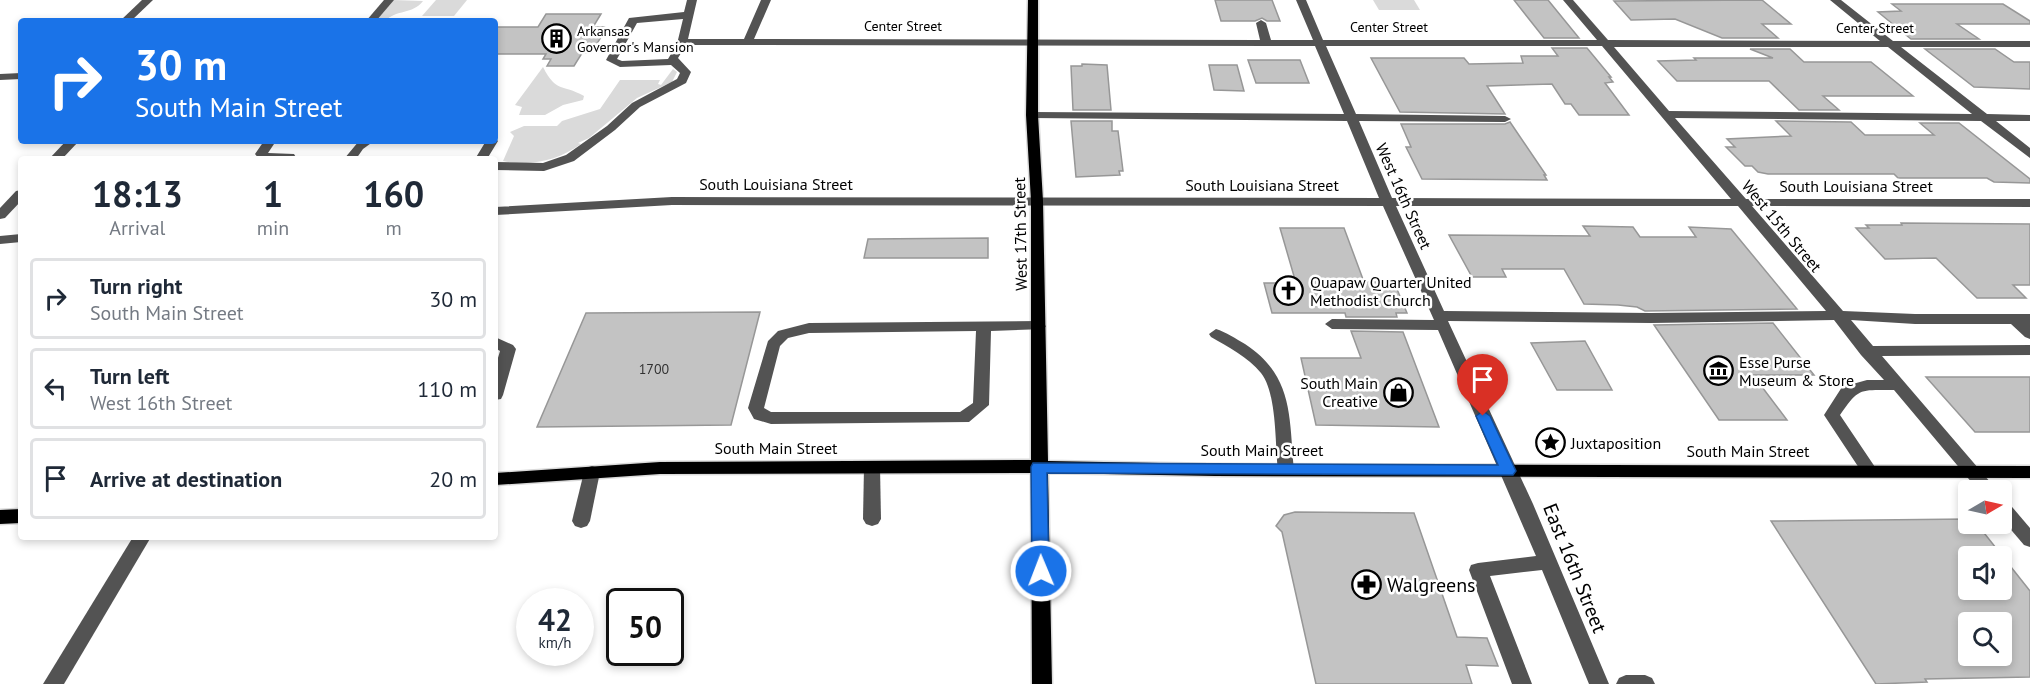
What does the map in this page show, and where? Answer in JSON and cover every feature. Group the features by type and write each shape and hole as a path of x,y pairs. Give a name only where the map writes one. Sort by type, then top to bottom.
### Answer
{"main road":[{"name":"West 17th Street","path":"1033,0 1032,115 1037,201 1042,684"},
{"name":"South Main Street","path":"498,479 660,468 872,467 2030,472"},
{"path":"0,517 18,516"}],"street":[{"path":"128,18 148,0"},
{"path":"374,18 389,0"},
{"path":"670,66 682,42 692,0"},
{"path":"748,42 766,0"},
{"name":"West 16th Street","path":"1301,0 1387,201 1508,471"},
{"name":"West 15th Street","path":"1568,0 1742,202 1866,351 1980,480"},
{"path":"1835,0 2030,154"},
{"path":"498,166 544,167 570,158 611,128 636,105 682,81 686,72 670,66 620,64 611,60 633,20 689,15"},
{"path":"1261,23 1266,41"},
{"name":"Center Street","path":"682,42 1320,41 2030,44"},
{"path":"0,77 18,76"},
{"path":"1664,114 2030,118"},
{"path":"1032,115 1505,119"},
{"path":"58,156 70,144"},
{"path":"352,156 363,144"},
{"path":"0,215 18,197"},
{"name":"South Louisiana Street","path":"498,211 672,201 2030,202"},
{"path":"0,240 18,238"},
{"path":"1332,324 1836,315 2022,319 2030,334"},
{"path":"984,327 981,405 963,418 771,418 760,415 756,408 773,344 783,333 809,328 1039,326"},
{"path":"1216,334 1242,349 1268,371 1278,400 1286,470"},
{"path":"498,344 508,349 498,384"},
{"path":"1866,351 2030,350"},
{"path":"1869,470 1832,415 1848,391 1867,385 1896,385"},
{"path":"872,467 872,519"},
{"name":"East 16th Street","path":"1508,471 1599,684"},
{"path":"581,521 592,472"},
{"path":"2012,519 2030,540"},
{"path":"53,684 140,540"},
{"path":"1522,684 1478,570 1546,562"},
{"path":"1626,684 1645,684"}],"shaded area":[{"path":"393,0 423,1 414,8 389,18 377,18"},
{"path":"436,0 467,0 454,16 422,16"},
{"path":"1373,0 1414,0 1420,10 1379,10"},
{"path":"543,67 556,85 584,96 583,100 563,105 545,115 519,115 522,107 515,105"},
{"path":"673,69 677,72 672,82 637,98 572,150 544,161 513,163 503,161 514,136 510,132 524,126 557,126 562,121 600,109 620,80 660,80 658,84 661,85"}],"building":[{"path":"1215,0 1272,0 1280,21 1267,21 1262,18 1255,21 1221,21"},
{"path":"1514,0 1548,0 1579,38 1544,38"},
{"path":"1762,0 1791,24 1762,24 1778,38 1722,38 1675,19 1631,20 1614,1"},
{"path":"1892,4 2003,4 2030,21 2030,24 1957,24 1979,39 1911,39 1878,12 1901,11"},
{"name":"Arkansas Governor's Mansion","path":"546,14 601,14 593,27 604,27 599,34 603,34 591,53 582,53 574,66 547,66 551,59 543,59 546,54 498,54 498,27 538,27"},
{"path":"1552,48 1587,48 1611,77 1609,77 1613,82 1605,83 1629,115 1579,115 1571,104 1565,104 1552,84 1487,86 1505,114 1400,112 1371,58 1464,58 1469,64 1523,63 1521,56 1558,56"},
{"path":"1750,49 1790,49 1804,62 1871,62 1913,96 1823,96 1839,110 1799,110 1769,81 1677,81 1658,61 1696,60 1694,58 1773,58"},
{"path":"1925,49 1995,49 2014,62 2030,62 2030,89 1974,87"},
{"path":"1248,60 1300,60 1309,83 1256,83"},
{"path":"1082,64 1107,65 1111,110 1073,110 1071,66 1082,66"},
{"path":"1209,65 1237,65 1244,91 1214,90"},
{"path":"1071,121 1112,121 1112,131 1118,131 1123,171 1119,171 1120,175 1076,177"},
{"path":"1776,121 1851,122 1865,135 1934,135 1920,123 1959,123 2030,179 2030,183 1994,182 1987,178 1898,178 1894,174 1768,174 1758,172 1752,166 1745,166 1726,147 1735,147 1727,139 1791,136"},
{"path":"1510,122 1546,175 1544,175 1547,180 1422,179 1406,147 1411,147 1401,124 1505,124"},
{"path":"1901,223 2030,224 2030,285 2013,285 2026,298 1977,298 1936,258 1885,259 1856,228 1869,228 1866,225 1902,225"},
{"path":"1583,226 1633,227 1640,237 1696,237 1689,227 1731,229 1797,309 1645,311 1637,307 1584,304 1564,269 1502,269 1506,277 1472,277 1449,235 1590,236"},
{"path":"1280,228 1344,228 1364,282 1394,282 1407,313 1396,313 1397,317 1346,317 1345,313 1272,313 1264,283 1296,283"},
{"path":"988,238 988,258 864,258 868,239"},
{"path":"760,312 731,425 537,427 586,313"},
{"name":"Esse Purse Museum & Store","path":"1773,323 1814,375 1753,375 1787,420 1719,420 1654,325"},
{"path":"1351,331 1403,332 1439,427 1316,425 1301,358 1361,358"},
{"path":"1585,341 1612,390 1557,390 1531,343"},
{"path":"1926,377 2030,377 2030,432 1975,432"},
{"name":"Walgreens","path":"1295,512 1414,513 1457,637 1487,638 1498,666 1466,665 1472,684 1316,684 1282,532 1276,526 1284,515"},
{"path":"1958,519 1958,534 1985,534 1994,546 1958,546 1958,600 2012,600 2012,568 2030,591 2030,677 1925,679 1927,682 1876,684 1771,521"}],"place":[{"name":"Arkansas Governor's Mansion","path":"556,39"},
{"name":"Quapaw Quarter United Methodist Church","path":"1289,291"},
{"name":"Esse Purse Museum & Store","path":"1718,371"},
{"name":"South Main Creative","path":"1399,392"},
{"name":"Juxtaposition","path":"1550,443"},
{"name":"Walgreens","path":"1366,585"}],"route":[{"path":"1041,571 1039,467 1508,471 1483,416"}]}
